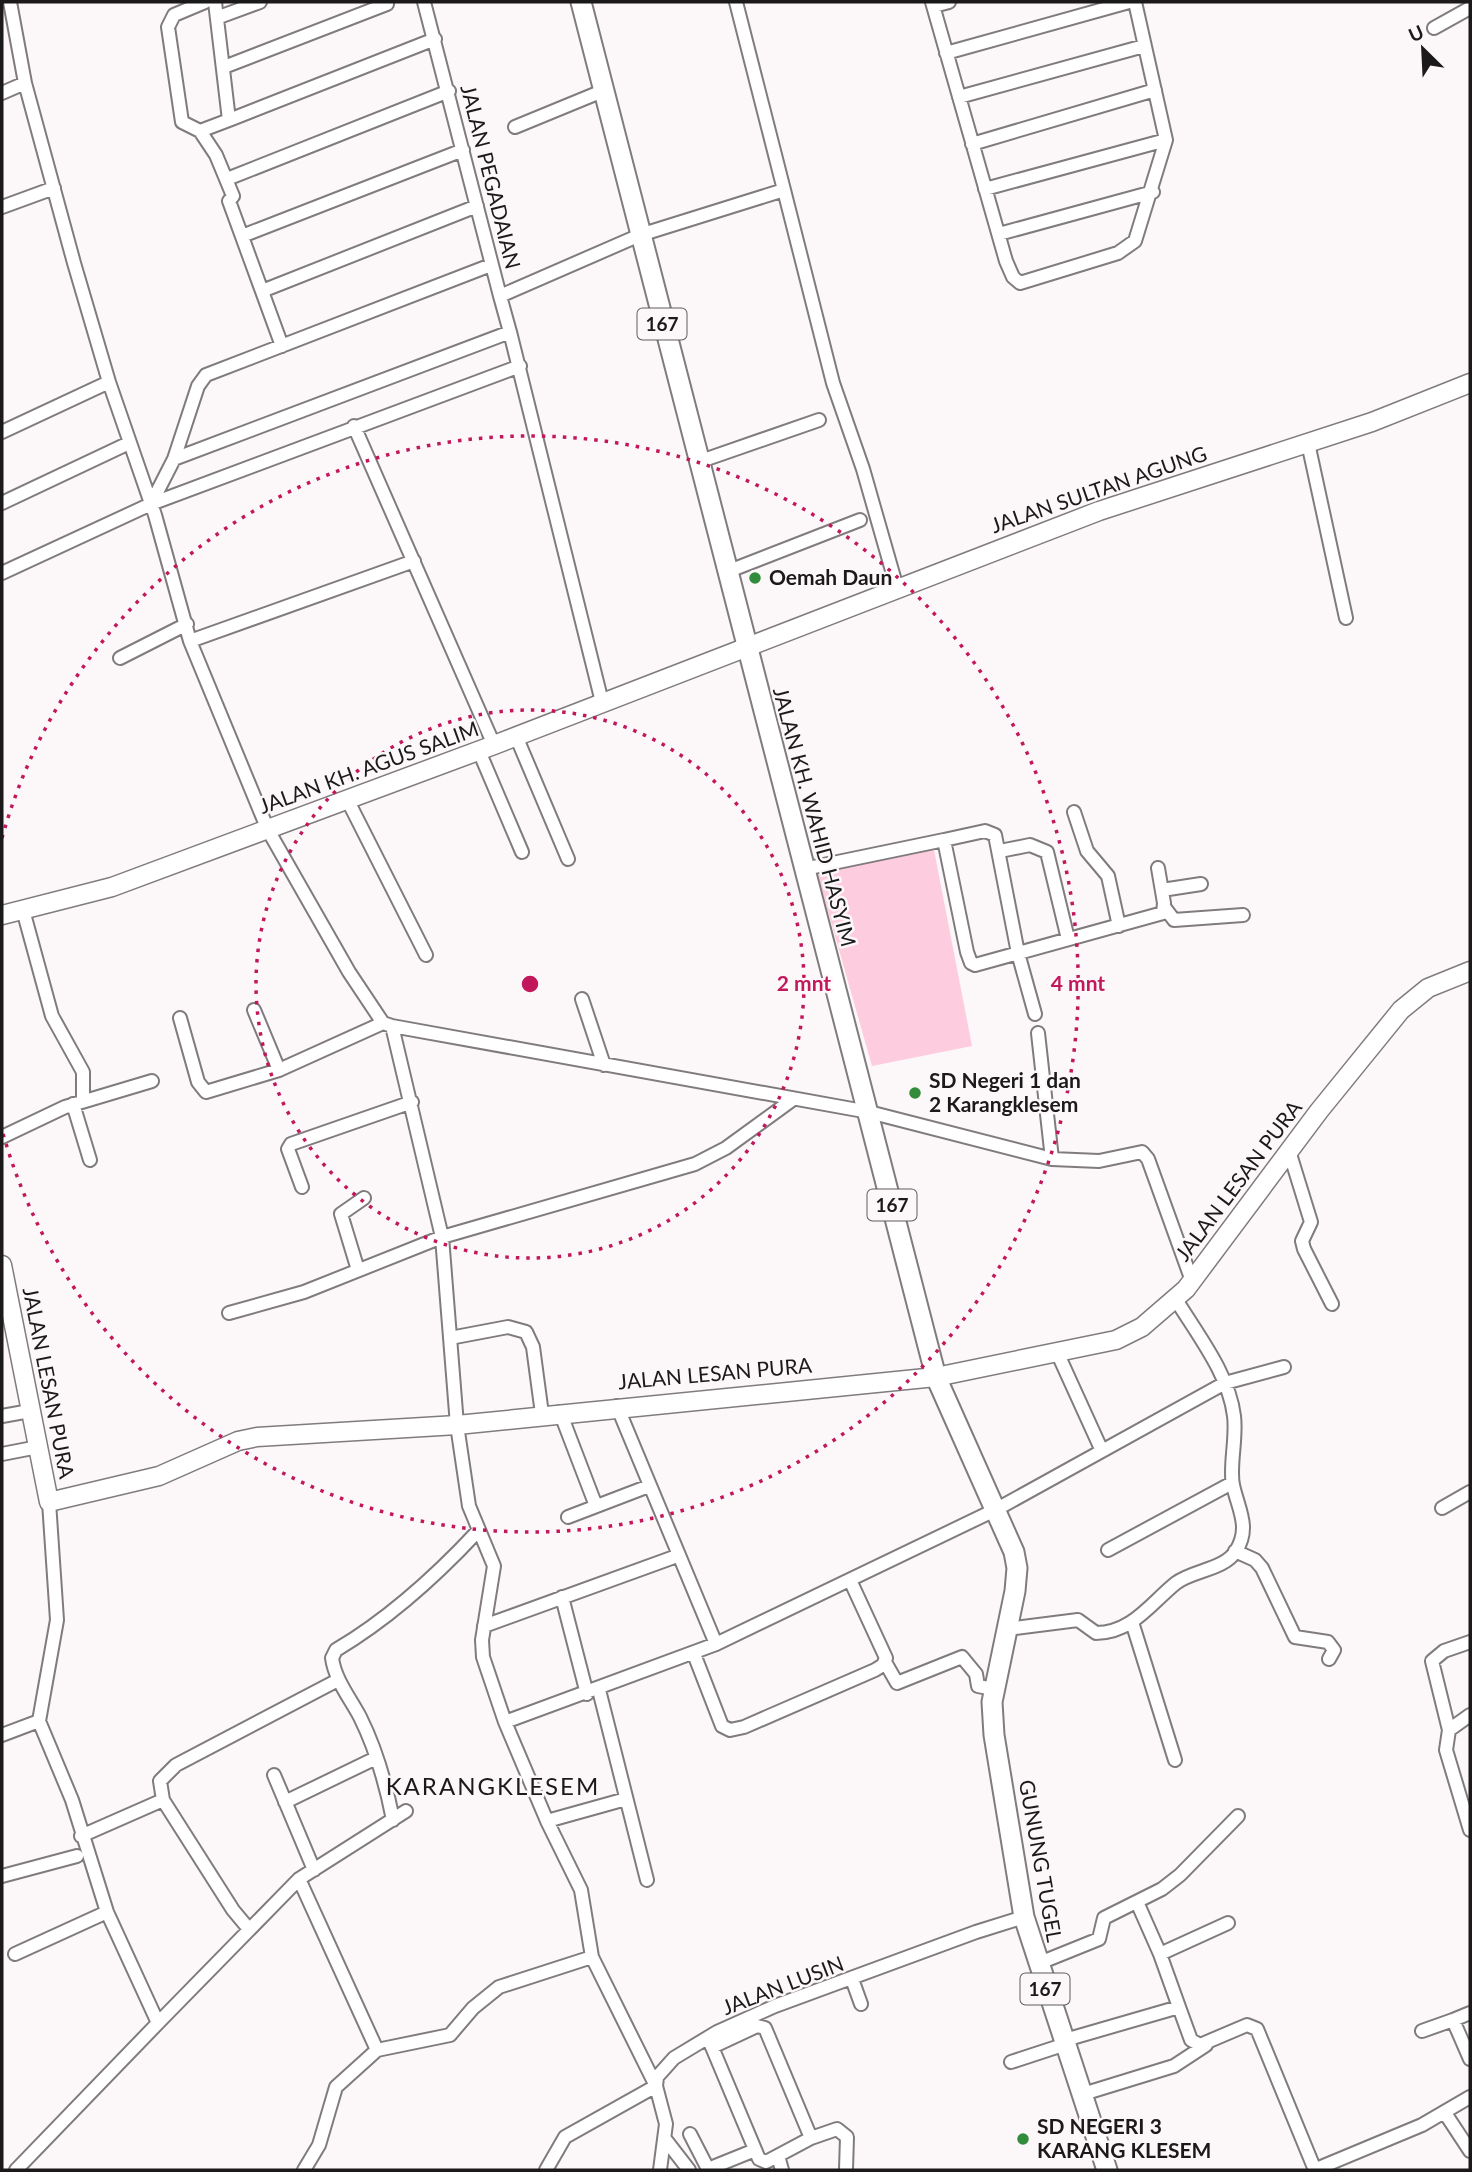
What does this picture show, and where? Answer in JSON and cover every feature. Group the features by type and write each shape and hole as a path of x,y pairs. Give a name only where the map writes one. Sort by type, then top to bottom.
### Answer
{"main road":[{"name":"JALAN KH. WAHID HASYIM","path":"580,2 605,90 698,462 729,570 746,646 936,1377 997,1509 1017,1569 993,1689 992,1714 999,1758"},
{"name":"GUNUNG TUGEL","path":"999,1758 1024,1917 1037,1964 1107,2170"}],"street":[{"path":"10,2 25,83 108,382 149,499 190,640 268,830 349,972 387,1024 412,1102 442,1237 457,1425 469,1506 494,1571 484,1626 483,1657 505,1722 585,1902 587,1942 592,1957 656,2086 666,2116 660,2170"},
{"path":"205,2 174,15 168,27 182,122 200,131 227,179 233,196 229,201 282,346"},
{"path":"215,2 219,17 229,120"},
{"path":"219,17 260,2"},
{"name":"JALAN PEGADAIAN","path":"424,2 500,296 640,235 784,190"},
{"path":"736,2 833,383 863,469 897,588"},
{"path":"949,2 933,4 985,189 1016,282 1026,282 1118,253 1131,246 1153,192 1166,139 1135,2"},
{"path":"946,53 1129,2"},
{"path":"224,67 387,4"},
{"path":"1434,28 1470,8"},
{"path":"200,131 435,39"},
{"path":"959,97 1144,46"},
{"path":"2,93 25,83"},
{"path":"515,127 605,90"},
{"path":"972,144 1155,90"},
{"path":"227,179 449,91"},
{"path":"985,189 1166,139"},
{"path":"242,236 463,150"},
{"path":"2,207 54,188"},
{"path":"999,233 1153,192"},
{"path":"262,291 477,206"},
{"path":"149,499 174,459 200,380 491,265"},
{"path":"500,296 520,366 602,702"},
{"path":"174,459 510,332"},
{"path":"2,573 149,499 520,366"},
{"path":"2,432 108,382"},
{"name":"JALAN SULTAN AGUNG","path":"746,646 1132,499 1372,422 1470,383"},
{"path":"698,462 819,420"},
{"path":"354,426 414,561 486,748 522,852"},
{"path":"2,503 130,443"},
{"path":"1308,443 1346,618"},
{"path":"729,570 860,520"},
{"path":"190,640 414,561"},
{"path":"120,658 187,624"},
{"name":"JALAN KH. AGUS SALIM","path":"2,915 112,887 486,748 746,646"},
{"path":"516,736 568,859"},
{"path":"348,800 426,955"},
{"path":"1074,812 1083,843 1108,876 1119,926"},
{"path":"804,869 990,832 995,835 1018,953 1035,1014"},
{"path":"944,841 971,963 980,965 1119,926 1157,915 1165,908"},
{"path":"1000,851 1030,845 1046,852 1052,865 1068,939"},
{"path":"1158,867 1165,908 1174,920 1243,915"},
{"path":"1162,890 1201,884"},
{"path":"23,910 51,1016 83,1072 78,1102 90,1160"},
{"name":"JALAN LESAN PURA","path":"2,1265 8,1329 30,1411 49,1502 147,1479 247,1438 457,1425 617,1406 936,1377 1126,1336 1142,1327 1192,1281 1320,1111 1411,1001 1436,984 1470,971"},
{"path":"582,999 604,1065"},
{"path":"254,1010 279,1070"},
{"path":"180,1018 198,1082 206,1092 279,1070 387,1024 869,1112 1052,1159 1099,1160 1142,1152 1146,1155 1192,1281"},
{"path":"1038,1033 1052,1159"},
{"path":"2,1137 78,1102 152,1081"},
{"path":"229,1312 304,1292 442,1237 695,1164 726,1148 792,1100"},
{"path":"302,1187 288,1149 291,1144 412,1102"},
{"path":"1290,1154 1311,1222 1302,1241 1304,1249 1332,1304"},
{"path":"358,1270 341,1214 364,1198"},
{"path":"1007,1629 1078,1620 1090,1630 1103,1633 1132,1622 1178,1581 1225,1562 1236,1552 1244,1523 1232,1483 1236,1435 1234,1413 1225,1383 1175,1298"},
{"path":"450,1338 508,1327 526,1332 533,1347 551,1413 596,1506"},
{"path":"1057,1352 1102,1451"},
{"path":"505,1722 593,1692 716,1644 997,1509 1225,1383 1284,1367"},
{"path":"617,1406 677,1556 716,1644"},
{"path":"2,1416 30,1411"},
{"path":"2,1454 38,1447"},
{"path":"1108,1550 1232,1483"},
{"path":"568,1517 649,1486"},
{"path":"1442,1508 1470,1492"},
{"path":"49,1502 57,1620 39,1721 72,1800 107,1912 158,2023"},
{"path":"393,1820 386,1783 360,1718 338,1680 332,1658 336,1650 394,1612 447,1565 477,1532"},
{"path":"1236,1552 1255,1560 1262,1568 1295,1637 1328,1642 1334,1650 1329,1659"},
{"path":"484,1626 677,1556"},
{"path":"850,1580 885,1662 897,1683 962,1657 976,1674 978,1686 993,1689"},
{"path":"562,1597 593,1692 647,1880"},
{"path":"1132,1622 1175,1760"},
{"path":"1470,1642 1444,1651 1432,1661 1449,1730 1446,1750 1470,1830"},
{"path":"694,1654 722,1726 730,1730 744,1727 875,1670 885,1662"},
{"path":"248,1928 233,1910 163,1800 160,1780 176,1765 338,1680"},
{"path":"1449,1730 1470,1716"},
{"path":"2,1735 39,1721"},
{"path":"285,1802 376,1758"},
{"path":"274,1775 314,1870"},
{"path":"547,1821 625,1799"},
{"path":"82,1836 163,1800"},
{"path":"16,2170 248,1928 299,1879 406,1811"},
{"path":"1037,1964 1098,1939 1104,1918 1137,1902 1180,1875 1238,1816"},
{"path":"2,1876 77,1856"},
{"path":"299,1879 377,2050"},
{"path":"1137,1902 1160,1954 1191,2039 1206,2045"},
{"path":"15,1954 107,1912"},
{"name":"JALAN LUSIN","path":"656,2086 659,2071 666,2065 775,2006 1024,1917"},
{"path":"1160,1954 1228,1923"},
{"path":"304,2170 318,2145 336,2087 377,2050 450,2035 480,2001 499,1987 592,1957"},
{"path":"852,1979 861,2004"},
{"path":"1012,2062 1065,2042 1179,2007"},
{"path":"1422,2031 1470,2013"},
{"path":"1453,2020 1470,2059"},
{"path":"1083,2094 1174,2066 1206,2045 1247,2025 1257,2029 1315,2170 1446,2113 1470,2097"},
{"path":"811,2138 765,2028 757,2026 710,2042 759,2159 766,2162 811,2138 837,2129 847,2137 846,2169"},
{"path":"546,2170 565,2137 578,2127 656,2086"},
{"path":"1446,2113 1470,2151"},
{"path":"690,2134 708,2169 755,2150"},
{"path":"665,2139 689,2170"},
{"path":"778,2156 782,2170"}],"shaded area":[{"path":"934,850 972,1046 872,1066 816,869"}],"place":[{"name":"Oemah Daun","path":"755,578"},
{"name":"SD Negeri 1 dan 2 Karangklesem","path":"915,1093"},
{"name":"SD NEGERI 3 KARANG KLESEM","path":"1023,2139"}],"district":[{"name":"KARANGKLESEM","path":"493,1787"}]}
